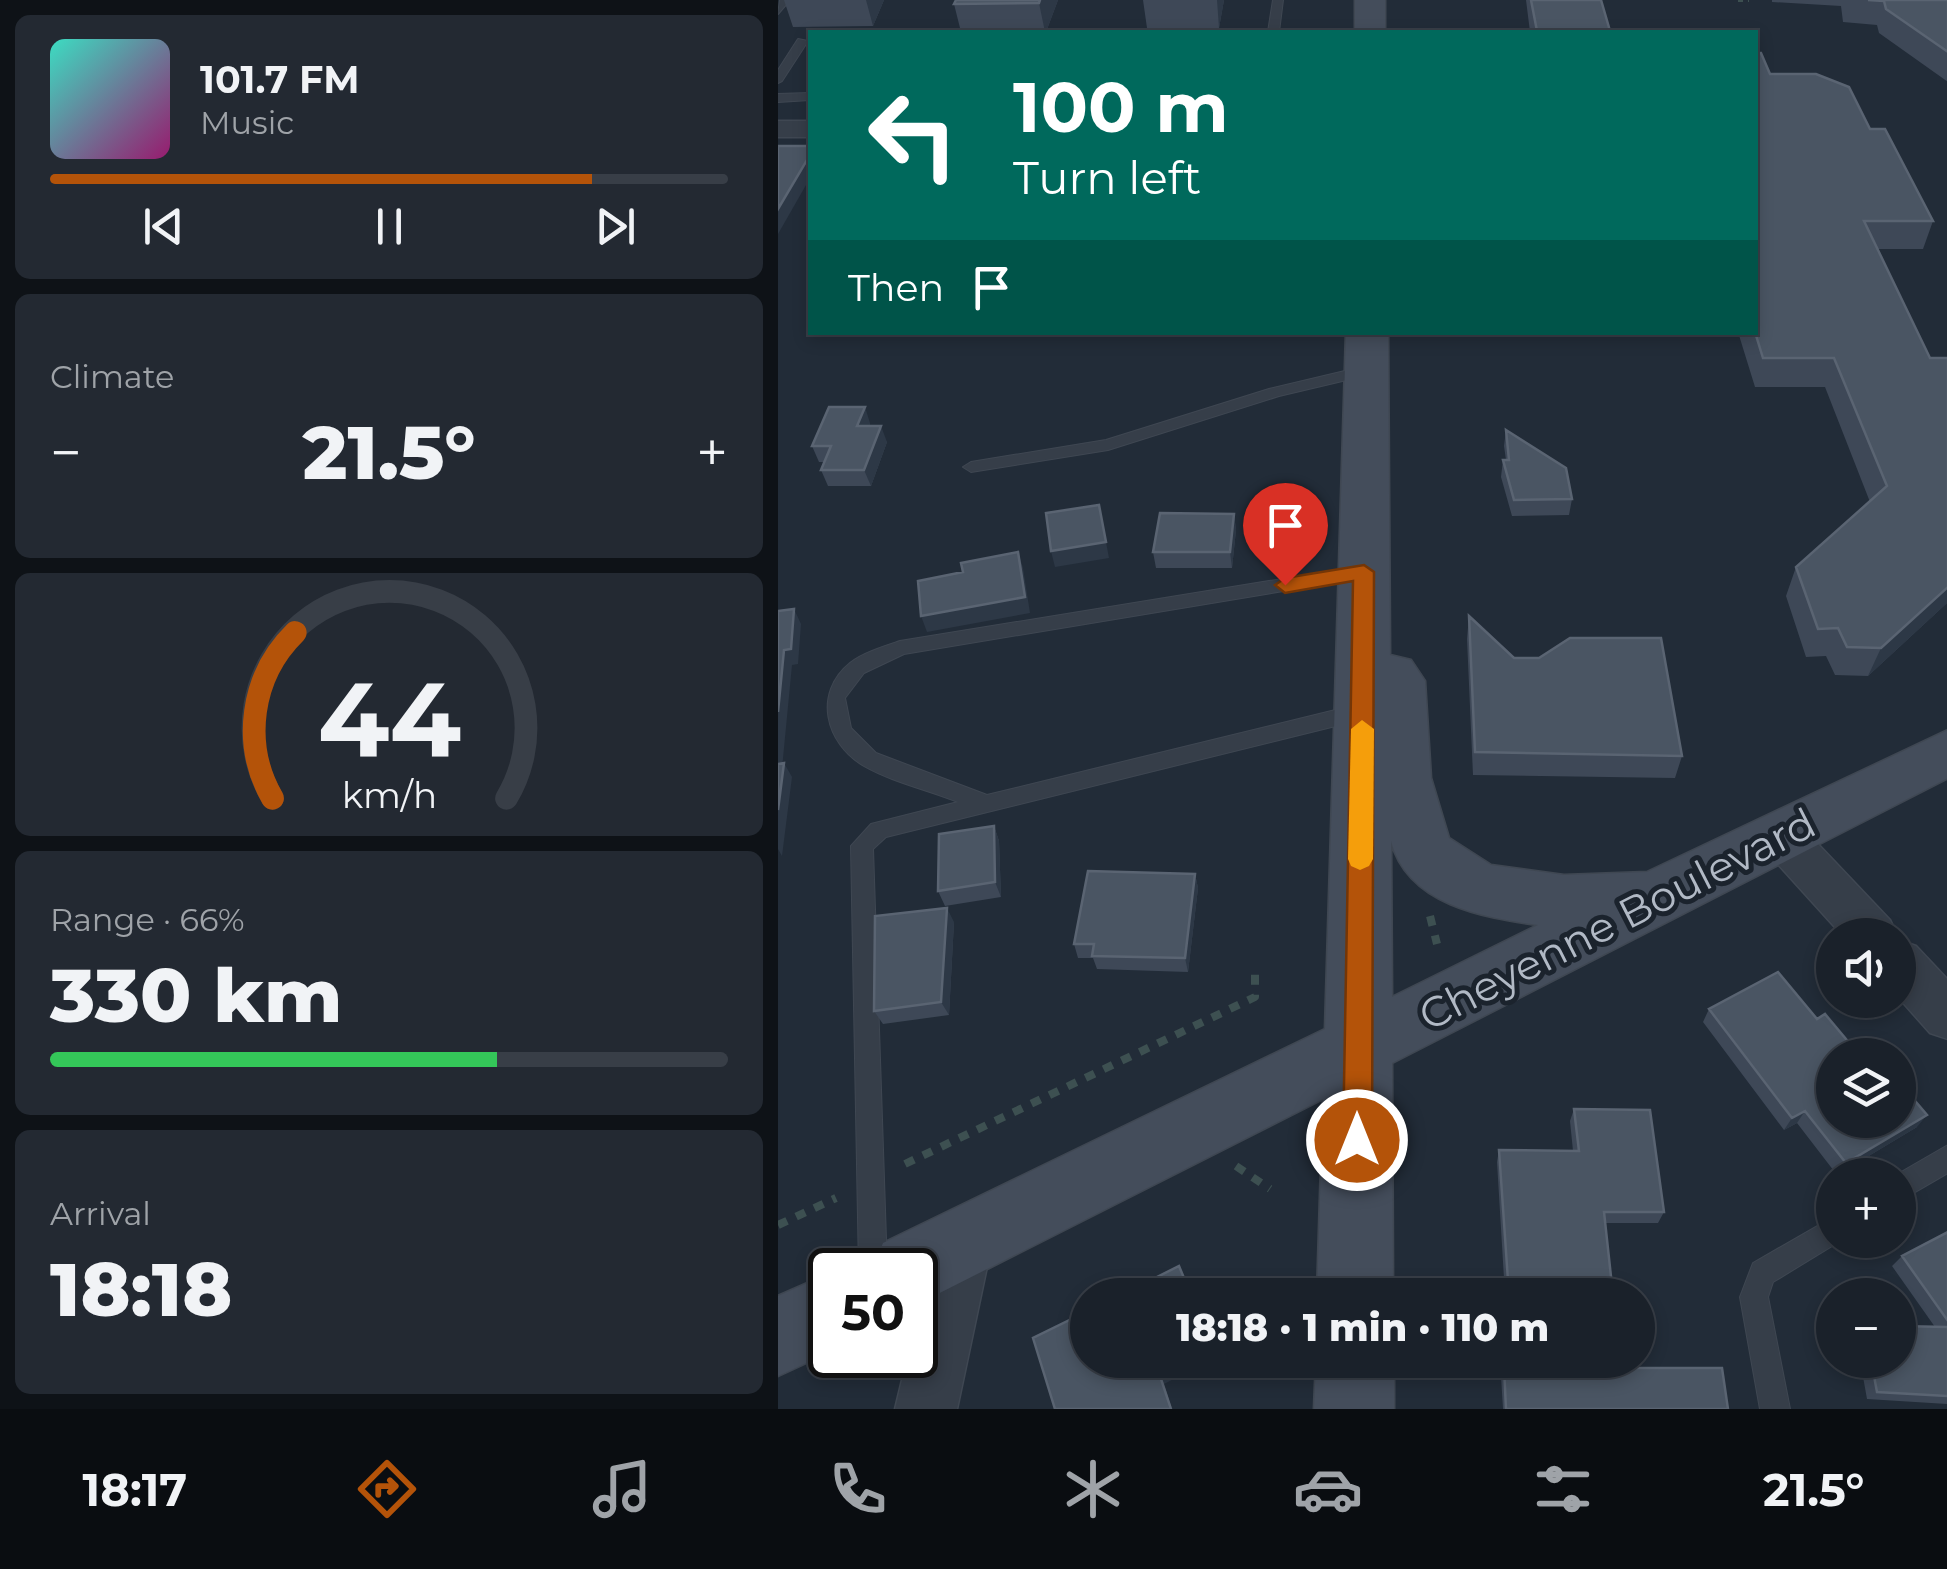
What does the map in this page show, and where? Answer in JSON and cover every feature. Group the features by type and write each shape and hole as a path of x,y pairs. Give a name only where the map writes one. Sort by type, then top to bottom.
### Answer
{"main road":[{"path":"1370,0 1370,30"},
{"path":"1356,1278 1367,352"},
{"path":"1364,641 1398,680 1402,778 1424,853 1478,890 1564,902 1664,896"},
{"name":"Cheyenne Boulevard","path":"938,1255 1948,752"},
{"path":"778,1338 808,1322"},
{"path":"1354,1409 1355,1378"}],"street":[{"path":"778,128 808,129"},
{"path":"1782,837 1857,918"},
{"path":"1916,981 1948,1016"},
{"path":"926,1409 928,1378"}],"lane":[{"path":"778,11 785,0"},
{"path":"1274,30 1278,0"},
{"path":"778,79 801,41"},
{"path":"778,98 808,98"},
{"path":"971,467 1108,444 1275,392 1367,352"},
{"path":"985,803 870,760 842,731 835,697 856,668 900,648 1364,572"},
{"path":"871,1248 862,846 879,830 1362,712"},
{"path":"1916,1178 1948,1158"},
{"path":"1775,1409 1754,1296 1763,1273 1816,1240"}],"path":[{"path":"1738,0 1749,0"},
{"path":"778,1225 1255,997 1254,974"}],"building":[{"path":"956,0 1040,0 954,4"},
{"path":"1531,0 1601,0 1610,30 1537,30"},
{"path":"1868,0 1948,0 1948,52 1886,9 1884,1"},
{"path":"1758,53 1770,74 1816,74 1849,87 1870,129 1885,129 1933,221 1864,221 1930,358 1948,358 1948,587 1881,648 1847,647 1838,628 1818,629 1796,567 1887,486 1834,358 1763,358 1756,335"},
{"path":"778,146 808,146 808,158 778,209"},
{"path":"829,407 865,407 857,426 881,426 864,470 821,470 831,446 812,446"},
{"path":"1506,430 1566,468 1572,499 1514,500 1503,460 1509,460"},
{"path":"1099,505 1106,542 1051,551 1046,513"},
{"path":"1160,513 1234,514 1230,552 1153,552"},
{"path":"1018,552 1025,597 921,616 918,581 963,572 961,563"},
{"path":"794,609 791,649 784,650 778,712 778,611"},
{"path":"1469,616 1514,658 1539,658 1570,638 1661,638 1682,756 1475,752"},
{"path":"784,763 778,810 778,764"},
{"path":"994,826 995,882 938,891 939,834"},
{"path":"1088,871 1195,874 1185,958 1092,956 1094,944 1074,944"},
{"path":"947,908 941,1002 874,1011 875,916"},
{"path":"1778,972 1817,1019 1828,1018 1845,1038 1816,1038 1816,1125 1805,1111 1792,1118 1709,1009"},
{"path":"1916,1102 1927,1115 1916,1122"},
{"path":"1574,1109 1650,1110 1664,1212 1604,1212 1611,1278 1508,1278 1499,1150 1579,1151"},
{"path":"1826,1138 1888,1138 1854,1158 1842,1158"},
{"path":"1948,1232 1948,1321 1903,1258 1916,1258 1916,1249"},
{"path":"1179,1266 1184,1278 1155,1278"},
{"path":"1070,1320 1070,1378 1161,1378 1171,1409 1055,1409 1033,1338"},
{"path":"1916,1326 1948,1327 1948,1396 1877,1392 1874,1378 1916,1378"},
{"path":"1655,1368 1722,1368 1728,1409 1506,1409 1505,1378 1655,1378"}],"slow traffic":[{"path":"1360,859 1362,729"}],"route":[{"path":"1285,585 1364,572 1357,1140"}]}
